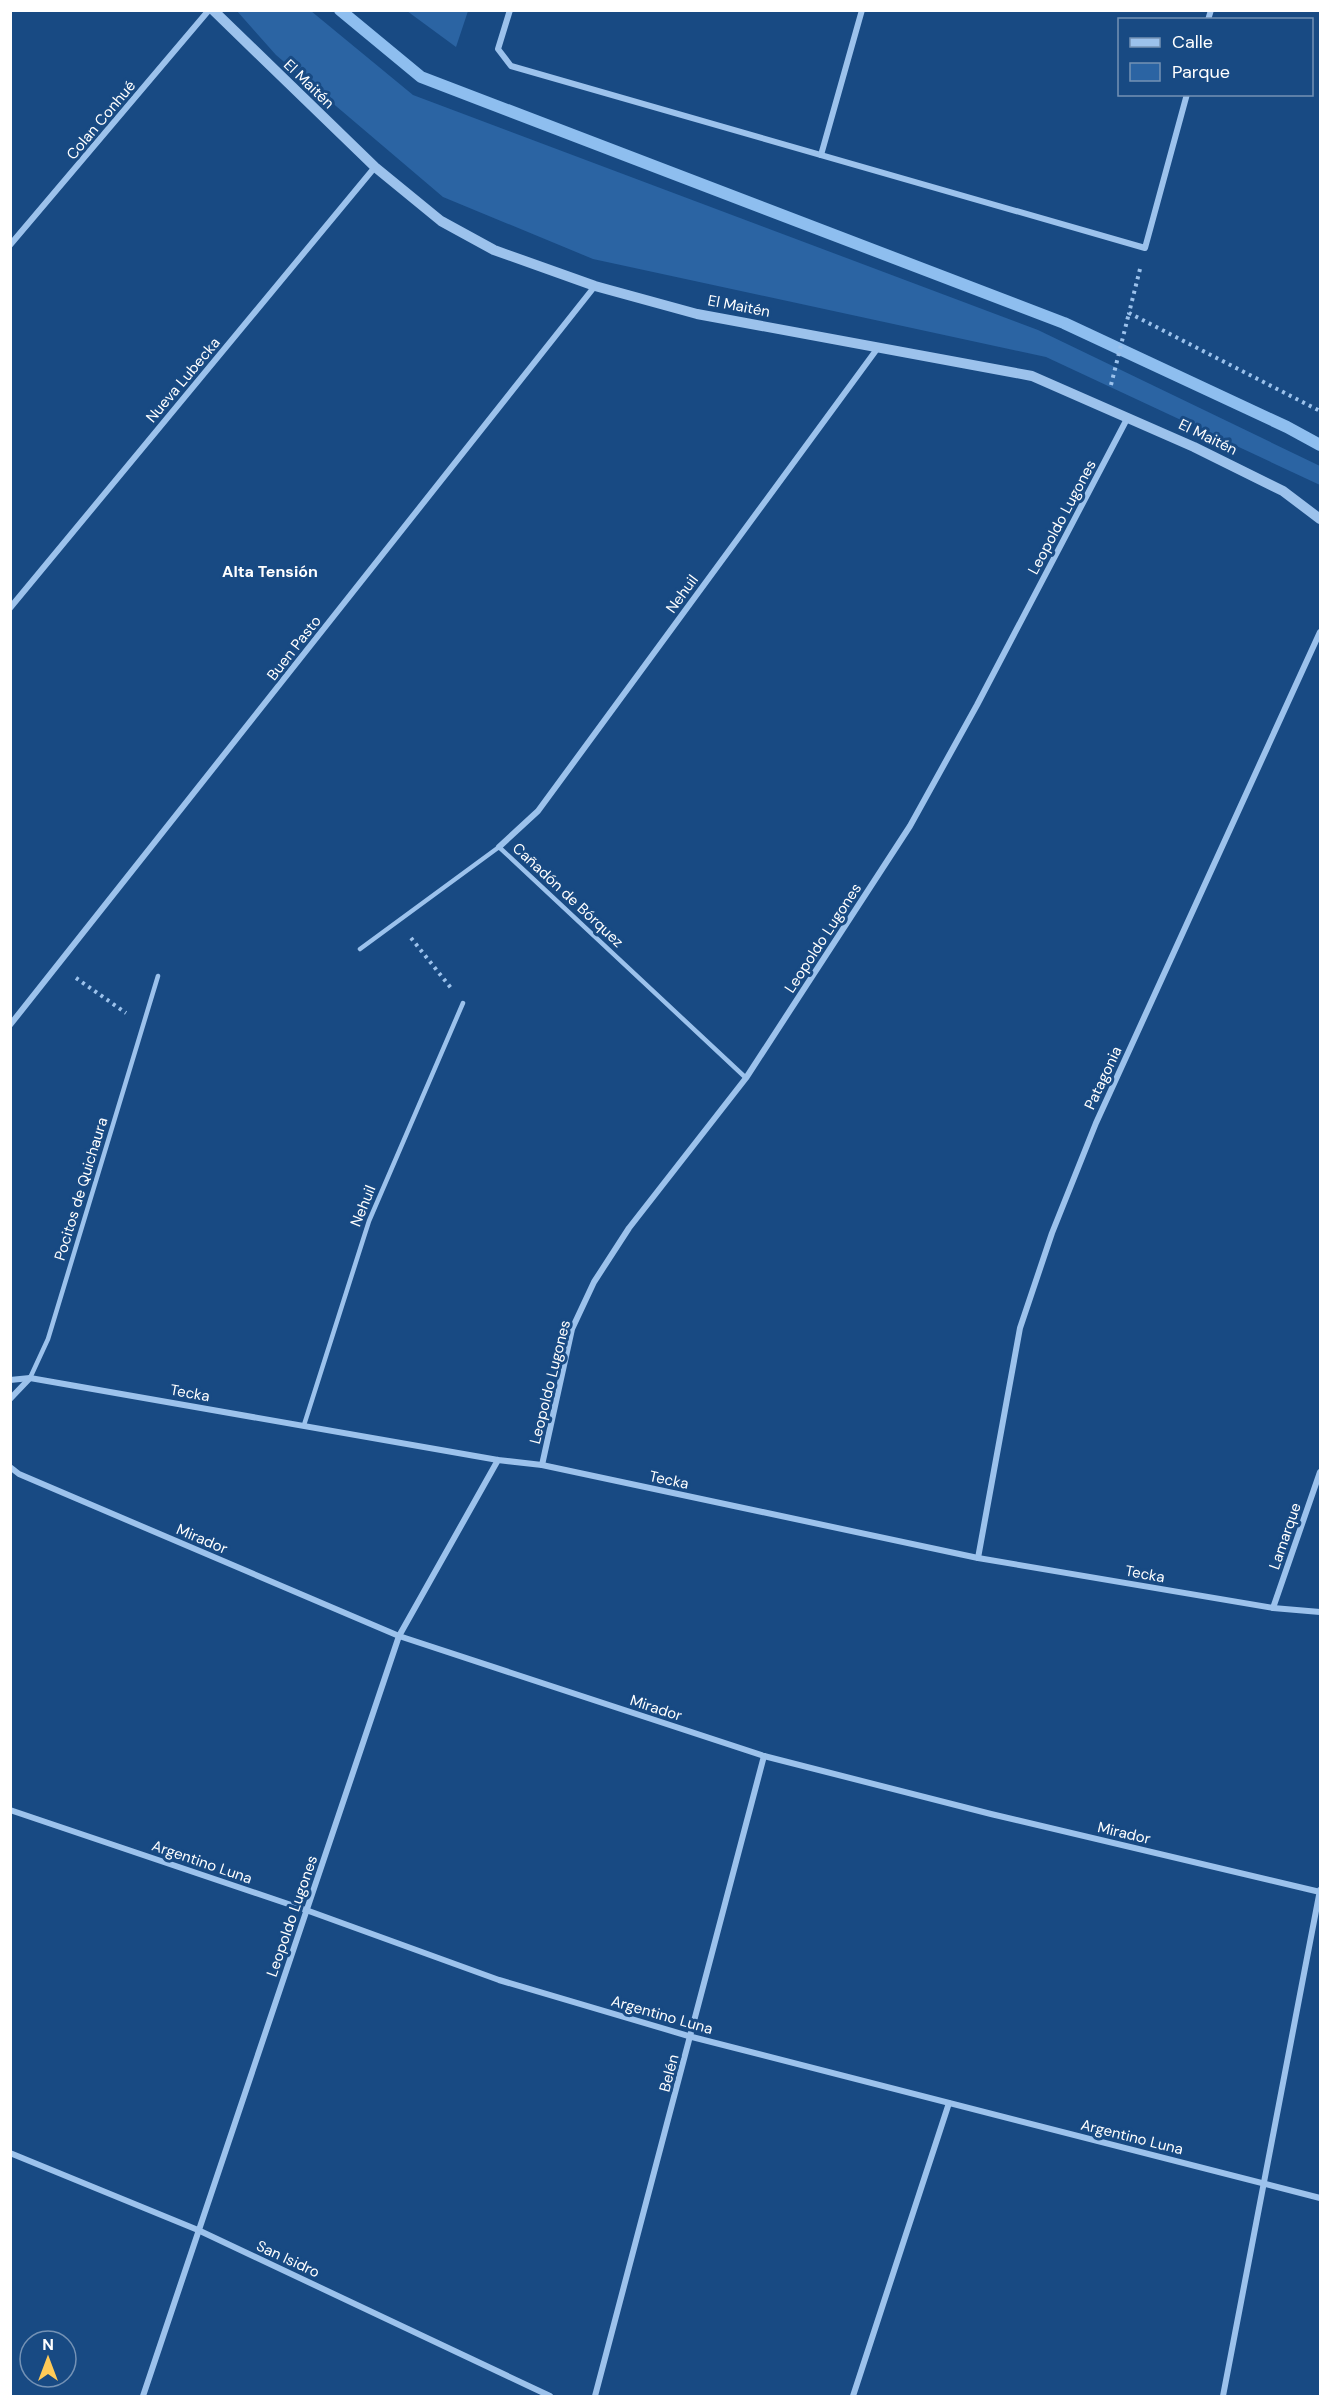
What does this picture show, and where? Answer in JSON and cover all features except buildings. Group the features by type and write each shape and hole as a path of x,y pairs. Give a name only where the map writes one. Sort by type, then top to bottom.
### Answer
{"street":[{"name":"El Maitén","path":"211,10 375,167 441,221 494,250 595,286 698,314 1032,376 1128,417 1283,491 1320,519"},
{"name":"Colan Conhué","path":"10,245 211,10"},
{"path":"510,10 498,49 511,66 1145,248 1186,96"},
{"path":"820,155 862,10"},
{"name":"Nueva Lubecka","path":"10,608 375,167"},
{"name":"Buen Pasto","path":"10,1025 595,286"},
{"name":"Nehuil","path":"499,847 538,811 877,349"},
{"name":"Leopoldo Lugones","path":"542,1465 572,1329 594,1282 629,1228 746,1078 910,826 977,705 1128,417"},
{"name":"Patagonia","path":"978,1558 1020,1328 1052,1233 1096,1123 1320,632"},
{"name":"Tecka","path":"10,1380 30,1378 498,1460 542,1465 978,1558 1273,1608 1320,1612"},
{"name":"Pocitos de Quichaura","path":"10,1399 30,1378"},
{"name":"Leopoldo Lugones","path":"143,2397 399,1636 498,1460"},
{"name":"Mirador","path":"10,1467 19,1474 399,1636 764,1756 991,1814 1320,1891"},
{"name":"Lamarque","path":"1273,1608 1320,1472"},
{"name":"Belén","path":"595,2397 692,2037 764,1756"},
{"name":"Argentino Luna","path":"10,1810 306,1910 499,1980 692,2037 1320,2198"},
{"path":"1223,2397 1320,1891"},
{"path":"853,2397 949,2103"},
{"name":"San Isidro","path":"10,2153 198,2230 550,2397"}],"lane":[{"name":"Cañadón de Bórquez","path":"360,949 499,847 746,1078"},
{"name":"Pocitos de Quichaura","path":"30,1378 48,1339 158,976"},
{"name":"Nehuil","path":"304,1425 369,1221 464,1003"}],"path":[{"path":"1105,407 1145,248"},
{"path":"1129,313 1320,411"},
{"path":"398,921 464,1003"},
{"path":"58,965 143,1026"}],"green space":[{"path":"237,11 311,11 413,95 1038,330 1320,466 1320,485 1046,357 593,259 443,197 276,55"},
{"path":"407,11 468,11 456,47"}],"waterway":[{"path":"340,10 421,77 1064,323 1287,427 1320,445"}],"district":[{"name":"Alta Tensión","path":"270,571"}]}
